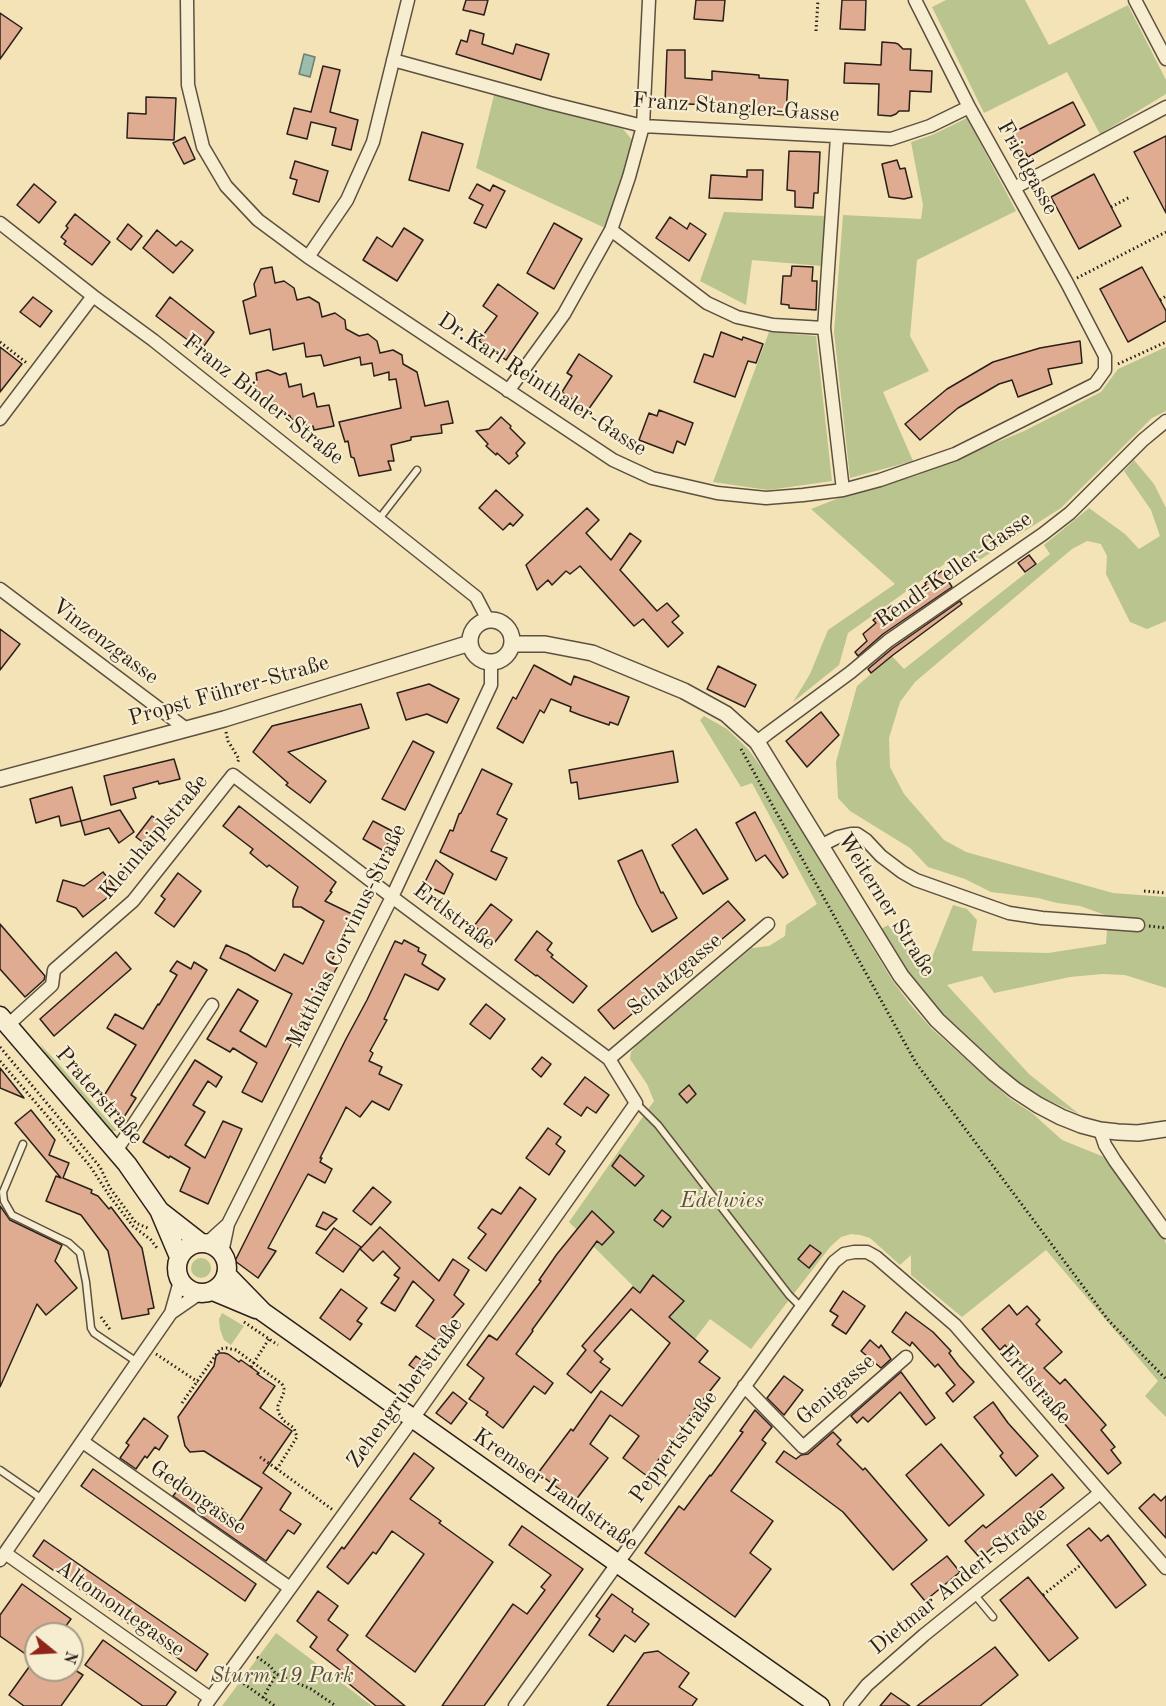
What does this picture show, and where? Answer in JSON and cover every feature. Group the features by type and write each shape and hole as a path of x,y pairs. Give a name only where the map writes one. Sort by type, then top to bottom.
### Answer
{"main road":[{"name":"Praterstraße","path":"4,1020 116,1151 159,1210 176,1249"},
{"name":"Praterstraße","path":"159,1210 210,1247"},
{"path":"191,1246 210,1247 226,1263 226,1274 221,1284 206,1292 188,1289 180,1281 177,1272 176,1249 191,1246"},
{"name":"Kremser Landstraße","path":"226,1274 263,1312 820,1706"},
{"name":"Kremser Landstraße","path":"206,1292 263,1312"}],"street":[{"name":"Dr.Karl Reinthaler-Gasse","path":"187,0 188,85 203,147 226,186 258,220 308,257 613,460 652,478 717,493 766,498 843,490 955,454 1095,384 1105,370"},
{"path":"308,257 347,200 373,142 408,0"},
{"path":"508,391 564,314 611,230 643,126 650,0"},
{"name":"Friedgasse","path":"915,0 969,107 1105,356 1105,370"},
{"path":"1135,0 1166,59"},
{"name":"Franz Stangler-Gasse","path":"393,60 643,126 891,139 930,126 969,107"},
{"path":"1014,188 1166,107"},
{"path":"837,137 824,328 843,490"},
{"name":"Franz Binder-Straße","path":"0,223 153,340 476,597 488,620"},
{"path":"611,230 707,303 736,316 773,325 824,328"},
{"path":"0,419 93,296"},
{"name":"Rendl-Keller-Gasse","path":"757,742 851,672 888,641 1070,513 1166,421"},
{"name":"Vinzenzgasse","path":"0,589 185,728"},
{"path":"488,620 494,620 506,626 510,631 512,644 505,657 491,663 474,655 470,643 474,628 488,620"},
{"name":"Propst Führer-Straße","path":"0,779 224,719 470,643"},
{"name":"Weiterner Straße","path":"512,644 545,644 592,653 684,690 726,714 757,742 901,976 937,1020 994,1073 1038,1105 1061,1117 1100,1130 1138,1133 1166,1130"},
{"name":"Matthias Corvinus-Straße","path":"210,1247 228,1224 392,897 490,686 491,663"},
{"name":"Ertlstraße","path":"233,775 609,1059 636,1103"},
{"name":"Kleinhaiplstraße","path":"4,1020 52,985 54,969 134,901 233,775"},
{"path":"822,845 838,837 857,834 888,861 916,880 1009,913 1042,918 1138,925"},
{"name":"Schatzgasse","path":"609,1059 768,924"},
{"path":"116,1151 212,1005"},
{"name":"Zehengruberstraße","path":"208,1702 636,1103"},
{"path":"1100,1130 1105,1145 1115,1161 1166,1232"},
{"name":"Matthias Corvinus-Straße","path":"210,1247 228,1224"},
{"name":"Ertlstraße","path":"854,1252 867,1252 876,1257 956,1325 1166,1568"},
{"name":"Peppertstraße","path":"515,1706 834,1262 844,1254 854,1252"},
{"path":"2,1557 171,1313 180,1281"},
{"path":"171,1313 206,1292"},
{"name":"Genigasse","path":"744,1386 803,1447 906,1357"},
{"name":"Gedongasse","path":"82,1442 290,1588"},
{"name":"Dietmar Anderl-Straße","path":"850,1706 867,1684 924,1635 1100,1493"},
{"name":"Altomontegasse","path":"2,1557 208,1702"}],"lane":[{"path":"379,519 417,470"},
{"path":"636,1103 658,1125 789,1295 801,1307"},
{"path":"23,1144 3,1192 4,1201 12,1215 69,1243 80,1252 91,1328 94,1333 137,1362"},
{"path":"0,1470 42,1499"},
{"path":"974,1594 993,1617"}],"path":[{"path":"816,32 818,0"},
{"path":"1111,207 1130,197"},
{"path":"1067,283 1166,231"},
{"path":"1160,300 1166,297"},
{"path":"0,342 36,371"},
{"path":"1105,370 1166,342"},
{"path":"224,719 228,741 239,759 233,775"},
{"path":"740,744 916,1063 1109,1321 1166,1379"},
{"path":"1144,891 1166,893"},
{"path":"0,1047 100,1167 110,1188 136,1222 152,1230"},
{"path":"0,1062 90,1166 133,1226 151,1240 159,1251 176,1249"},
{"path":"252,1365 269,1339"},
{"path":"147,1348 198,1382"},
{"path":"182,1403 220,1349 236,1350 252,1365 282,1384 284,1392 278,1412 284,1421 294,1428 297,1437 277,1469"},
{"path":"260,1457 342,1517"},
{"path":"1043,1595 1082,1564"},
{"path":"246,1649 270,1666 276,1674 311,1689 336,1706"},
{"path":"228,1673 275,1706"},
{"path":"263,1698 276,1674"}],"green space":[{"path":"946,0 1025,0 1049,45 1128,5 1166,80 1166,94 1100,134 1067,72 984,113 932,7"},
{"path":"494,95 623,129 633,141 605,228 476,168"},
{"path":"967,118 1016,211 917,260 910,336 929,371 883,392 913,461 850,478 834,332 843,215 921,219 923,205 911,142 932,135"},
{"path":"724,212 825,216 822,266 752,260 746,305 700,281"},
{"path":"769,332 816,336 832,481 768,490 713,482"},
{"path":"1166,347 1166,411 1152,418 1061,508 970,566 957,555 848,633 839,665 793,702 810,674 828,630 895,584 811,509 844,496 918,475 1024,431 1101,392 1118,369"},
{"path":"1134,460 1154,484 1166,508 1166,621 1147,629 1130,622 1106,574 1107,556 1101,544 1087,541 1072,549 915,682 900,702 889,738 890,767 904,794 944,840 966,852 1113,893 1166,897 1166,988 1125,975 1102,974 1070,977 994,993 982,976 947,985 1029,1074 1079,1114 1041,1097 1019,1083 998,1067 942,1015 907,972 881,929 888,925 927,970 953,905 967,909 977,920 972,951 1048,953 1106,944 1108,916 1080,906 991,892 965,879 928,867 910,848 850,811 838,798 836,762 857,686 892,656 904,669 1050,554 1044,545 1089,508 1125,534 1139,549 1160,536 1151,510 1124,471"},
{"name":"Edelwies","path":"704,716 727,729 748,749 771,780 892,980 931,1028 1009,1098 1032,1113 1062,1140 1104,1157 1164,1238 1166,1244 1166,1417 1145,1396 1158,1381 1046,1250 962,1317 911,1275 911,1255 900,1265 870,1238 851,1234 841,1237 830,1247 751,1349 710,1319 695,1339 633,1286 569,1222 654,1101 647,1084 630,1059 631,1052 752,948 769,946 785,936 786,925 817,904 752,783 741,787 700,720"},
{"path":"39,1043 117,1131 108,1131 59,1073"},
{"path":"201,1258 208,1261 211,1268 208,1275 201,1278 194,1275 191,1268 194,1261"},
{"path":"222,1313 244,1326 231,1345 224,1340 220,1329 219,1319"},
{"name":"Sturm 19 Park","path":"276,1633 308,1657 372,1706 222,1706"}],"shaded area":[{"path":"304,54 315,57 310,77 299,74"}],"building":[{"path":"466,0 488,0 484,15 463,10"},
{"path":"696,0 725,0 723,21 694,19"},
{"path":"842,0 866,0 865,30 840,29"},
{"path":"0,13 22,28 0,59"},
{"path":"470,30 484,34 482,44 513,54 516,44 549,54 541,80 456,54 461,40 467,42"},
{"path":"882,42 895,43 903,49 911,49 910,70 932,71 931,92 910,91 909,111 899,111 891,116 878,115 879,84 844,83 845,63 881,65"},
{"path":"667,50 685,50 685,78 712,80 712,71 788,80 786,115 709,109 710,105 665,103"},
{"path":"323,66 340,70 330,112 358,120 351,150 332,145 336,128 311,122 307,139 287,134 294,108 311,112"},
{"path":"146,97 176,98 174,140 127,138 128,113 146,114"},
{"path":"1073,102 1085,125 1028,157 1025,152 1018,156 1011,142 1016,139 1012,133"},
{"path":"422,132 463,144 449,191 409,180"},
{"path":"1166,136 1166,213 1134,152"},
{"path":"185,137 195,159 184,164 173,143"},
{"path":"789,151 820,152 818,193 814,193 813,208 795,207 795,191 787,190"},
{"path":"897,160 900,169 905,168 912,197 904,199 889,197 882,164"},
{"path":"295,161 328,171 319,202 293,194 297,180 290,178"},
{"path":"747,170 763,170 762,200 709,198 711,175 747,177"},
{"path":"1094,174 1121,226 1079,249 1051,197"},
{"path":"34,184 56,202 39,223 17,205"},
{"path":"477,184 490,191 493,185 505,191 486,228 474,223 483,205 469,198"},
{"path":"75,214 110,242 92,265 64,244 66,241 61,237"},
{"path":"670,217 687,229 690,223 706,234 689,261 656,238"},
{"path":"554,223 582,239 554,289 527,273"},
{"path":"128,224 142,236 131,250 117,239"},
{"path":"404,228 423,240 397,281 363,260 377,237 392,247"},
{"path":"157,230 176,246 181,241 193,250 173,273 143,248"},
{"path":"792,266 813,267 812,281 817,281 816,310 789,308 789,305 781,304 783,276 791,276"},
{"path":"272,267 275,283 284,281 294,288 297,300 309,297 319,303 322,317 335,313 345,320 346,329 359,336 368,334 377,341 380,353 393,350 402,355 403,364 417,372 425,406 448,401 453,423 441,425 442,433 411,437 411,440 391,445 394,461 388,461 391,470 359,476 354,458 351,457 348,441 345,442 339,422 401,408 396,379 389,380 389,372 374,376 372,363 361,365 360,357 324,366 321,355 306,357 304,343 273,350 270,329 250,334 243,301 256,296 254,284 261,269"},
{"path":"1142,267 1166,311 1166,321 1128,342 1100,289"},
{"path":"498,284 538,313 506,360 479,341 497,316 483,306"},
{"path":"33,297 52,311 40,327 20,312"},
{"path":"170,297 214,332 201,350 156,316"},
{"path":"721,332 742,340 743,337 763,344 756,363 748,361 735,397 694,382 704,354 713,357"},
{"path":"1080,341 1082,363 1048,369 1052,384 1018,397 1012,380 999,384 958,408 920,440 905,424 947,389 993,362 1040,348"},
{"path":"0,347 22,364 0,392"},
{"path":"579,354 612,376 588,410 562,392 572,376 567,373"},
{"path":"268,370 280,375 286,373 289,387 301,384 303,397 314,393 317,407 329,405 334,426 314,430 313,426 306,427 306,423 299,425 258,394 254,381 257,380 256,373"},
{"path":"659,410 693,423 685,445 677,441 673,453 639,440 649,413 657,416"},
{"path":"501,417 525,443 516,453 518,456 509,464 486,446 488,444 476,431 489,429"},
{"path":"496,490 523,515 513,526 510,523 503,530 479,508"},
{"path":"587,508 599,520 586,533 611,560 630,533 641,541 620,570 657,611 667,603 679,616 672,622 683,633 668,647 643,619 634,626 580,566 570,574 566,571 552,585 548,580 537,590 526,565"},
{"path":"1029,555 1036,564 1025,572 1018,563"},
{"path":"942,571 952,587 883,634 858,656 855,652 867,641 863,634 876,623 873,620 891,606 894,609"},
{"path":"960,601 962,604 871,673 868,669 893,648"},
{"path":"0,629 20,644 0,670"},
{"path":"534,665 571,685 574,676 629,697 618,725 610,722 609,725 580,715 570,711 571,707 551,699 544,713 540,710 523,743 497,728 513,697 516,699"},
{"path":"718,666 756,685 745,707 707,689"},
{"path":"429,684 459,699 447,723 427,714 406,720 397,693"},
{"path":"361,704 369,728 288,752 326,781 310,803 286,785 288,783 253,752 272,726"},
{"path":"821,712 839,735 807,767 786,741"},
{"path":"413,741 434,752 405,810 382,799"},
{"path":"673,751 678,782 579,799 577,782 571,783 569,770"},
{"path":"174,759 180,779 159,784 158,781 133,788 136,798 111,805 104,776"},
{"path":"482,769 512,784 497,814 507,819 491,851 507,858 496,880 440,852 450,830 453,831"},
{"path":"72,787 81,821 61,826 59,816 36,823 30,799"},
{"path":"239,806 336,882 325,901 354,915 332,960 339,964 331,978 326,975 262,1102 242,1092 257,1063 233,1048 230,1052 207,1039 238,989 258,1001 240,1031 266,1047 292,994 220,958 226,945 247,954 275,971 284,954 303,964 324,921 301,907 293,907 298,887 269,865 267,867 250,853 253,849 223,826"},
{"path":"120,810 134,832 119,843 109,828 85,835 81,821"},
{"path":"755,812 788,874 783,878 765,855 756,861 736,823"},
{"path":"152,816 166,826 149,847 136,837"},
{"path":"373,821 394,832 384,851 363,839"},
{"path":"696,829 728,879 703,894 672,845"},
{"path":"642,850 661,893 663,892 677,918 652,932 618,861"},
{"path":"436,860 453,874 444,894 424,884"},
{"path":"103,872 117,890 83,917 76,908 57,901 63,880 84,886"},
{"path":"178,873 201,891 174,927 155,913 165,899 161,896"},
{"path":"728,901 745,920 614,1029 598,1010"},
{"path":"491,904 512,920 495,942 474,926"},
{"path":"0,924 45,976 44,980 25,997 0,969"},
{"path":"537,931 552,943 547,950 553,955 551,957 587,986 573,1003 515,960"},
{"path":"404,940 419,948 418,951 426,955 422,964 445,979 438,990 405,974 384,1019 387,1020 370,1051 373,1053 369,1061 382,1067 379,1074 402,1085 389,1110 372,1101 360,1117 346,1107 320,1158 322,1158 320,1162 332,1169 325,1183 308,1174 268,1248 276,1251 258,1278 235,1261 395,941 402,944"},
{"path":"116,952 131,969 54,1036 40,1019"},
{"path":"177,961 191,969 194,962 207,970 131,1095 136,1098 124,1117 100,1102 136,1045 107,1028 115,1014 143,1029 177,975 170,971"},
{"path":"486,1004 505,1019 490,1039 470,1024"},
{"path":"542,1057 551,1064 541,1077 532,1069"},
{"path":"195,1060 222,1077 216,1087 208,1081 193,1105 205,1112 185,1145 205,1158 223,1121 242,1129 208,1204 180,1191 190,1168 143,1142"},
{"path":"0,1068 24,1098 0,1088"},
{"path":"585,1077 609,1095 596,1113 587,1107 581,1116 564,1104"},
{"path":"689,1085 696,1094 687,1103 679,1094"},
{"path":"31,1110 55,1140 49,1155 69,1163 63,1178 92,1190 91,1193 98,1196 109,1209 111,1207 142,1248 154,1308 148,1309 149,1314 122,1319 108,1251 81,1215 46,1201 56,1176 61,1178 15,1123"},
{"path":"548,1128 561,1137 556,1144 565,1151 549,1175 526,1158"},
{"path":"620,1155 644,1176 635,1186 612,1166"},
{"path":"373,1187 391,1202 371,1225 353,1211"},
{"path":"520,1187 536,1199 486,1271 468,1258 486,1234 478,1228 492,1209 501,1214"},
{"path":"0,1206 10,1220 62,1245 55,1261 77,1288 46,1315 37,1304 0,1387"},
{"path":"662,1210 671,1217 663,1227 654,1220"},
{"path":"592,1211 614,1232 602,1245 597,1241 516,1354 553,1383 545,1394 534,1386 503,1428 486,1415 488,1412 469,1399 484,1378 467,1365 489,1335 497,1340 541,1281 539,1280 557,1254"},
{"path":"323,1212 337,1219 326,1230 316,1226"},
{"path":"380,1227 439,1281 453,1259 469,1270 454,1295 464,1304 452,1318 454,1319 439,1342 416,1326 434,1300 413,1281 395,1311 381,1303 399,1278 394,1275 400,1268 383,1251 373,1261 360,1249"},
{"path":"334,1228 361,1247 343,1272 316,1253"},
{"path":"810,1245 821,1253 809,1268 798,1259"},
{"path":"653,1275 684,1301 669,1317 708,1351 699,1362 720,1378 701,1400 647,1476 623,1458 639,1436 610,1415 590,1444 608,1458 575,1501 538,1473 571,1429 573,1431 601,1391 622,1406 670,1343 631,1309 594,1351 603,1359 600,1362 610,1369 591,1393 567,1374 586,1350 582,1346 633,1287 640,1293"},
{"path":"341,1289 367,1308 357,1321 362,1324 350,1340 320,1318"},
{"path":"843,1291 865,1306 846,1334 832,1325 838,1316 830,1311"},
{"path":"1009,1305 1017,1315 1027,1306 1040,1320 1036,1324 1062,1352 1044,1368 1060,1384 1065,1379 1106,1425 1101,1430 1115,1447 1111,1450 1121,1463 1108,1474 1019,1370 1023,1366 1005,1345 1000,1350 982,1329"},
{"path":"906,1312 933,1332 951,1351 949,1353 974,1382 953,1402 946,1393 955,1385 938,1364 935,1367 912,1342 910,1346 892,1332"},
{"path":"870,1340 879,1348 881,1345 891,1359 881,1368 861,1351"},
{"path":"219,1353 228,1354 239,1362 241,1360 275,1386 260,1408 292,1431 263,1473 291,1493 280,1510 301,1524 294,1534 288,1530 266,1561 173,1496 184,1482 240,1521 262,1488 204,1451 190,1452 185,1446 178,1417 214,1366"},
{"path":"416,1356 425,1363 419,1372 409,1365"},
{"path":"901,1372 935,1418 926,1425 900,1392 868,1422 863,1417 857,1423 851,1416"},
{"path":"784,1376 803,1390 784,1415 767,1398"},
{"path":"453,1392 467,1403 451,1424 436,1413"},
{"path":"993,1402 1008,1423 1038,1456 1016,1476 1000,1456 1003,1453 974,1417"},
{"path":"755,1410 772,1427 762,1440 766,1443 731,1491 773,1521 750,1553 771,1569 735,1617 645,1553 679,1506 684,1510 711,1476 743,1432 740,1431"},
{"path":"144,1418 168,1436 159,1450 155,1447 136,1469 120,1458 129,1445 126,1443"},
{"path":"833,1432 841,1440 837,1444 863,1470 865,1468 927,1540 893,1570 843,1512 776,1462 784,1451 796,1459 808,1454"},
{"path":"941,1444 984,1495 949,1526 906,1475"},
{"path":"414,1453 434,1468 410,1499 493,1562 415,1672 366,1636 424,1554 392,1531 376,1554 373,1552 348,1584 327,1567 342,1547 344,1549"},
{"path":"93,1469 256,1584 245,1601 81,1486"},
{"path":"1052,1474 1064,1488 980,1558 965,1541 983,1525 986,1528"},
{"path":"1154,1494 1161,1501 1166,1496 1166,1538 1139,1508"},
{"path":"522,1526 583,1569 484,1706 442,1706 513,1604 527,1614 545,1590 541,1587 551,1575 509,1545"},
{"path":"1089,1528 1101,1541 1108,1535 1146,1585 1116,1608 1067,1545"},
{"path":"44,1540 208,1654 196,1671 33,1556"},
{"path":"947,1556 960,1572 925,1601 911,1584"},
{"path":"1028,1577 1078,1638 1049,1661 1000,1600"},
{"path":"22,1584 71,1619 69,1622 24,1622 24,1653 0,1636 0,1615"},
{"path":"318,1591 338,1606 328,1620 348,1635 337,1650 405,1706 376,1706 337,1674 340,1670 310,1647 317,1637 297,1621"},
{"path":"612,1594 649,1624 635,1642 625,1635 613,1652 589,1635 600,1619 596,1616"},
{"path":"103,1640 176,1692 166,1706 143,1706 85,1665"},
{"path":"995,1647 1018,1675 980,1706 917,1706"},
{"path":"658,1651 689,1673 679,1687 697,1699 692,1706 607,1706 644,1653"},
{"path":"24,1674 24,1682 78,1682 61,1706 24,1706 9,1695"},
{"path":"891,1693 910,1706 880,1706"}]}
